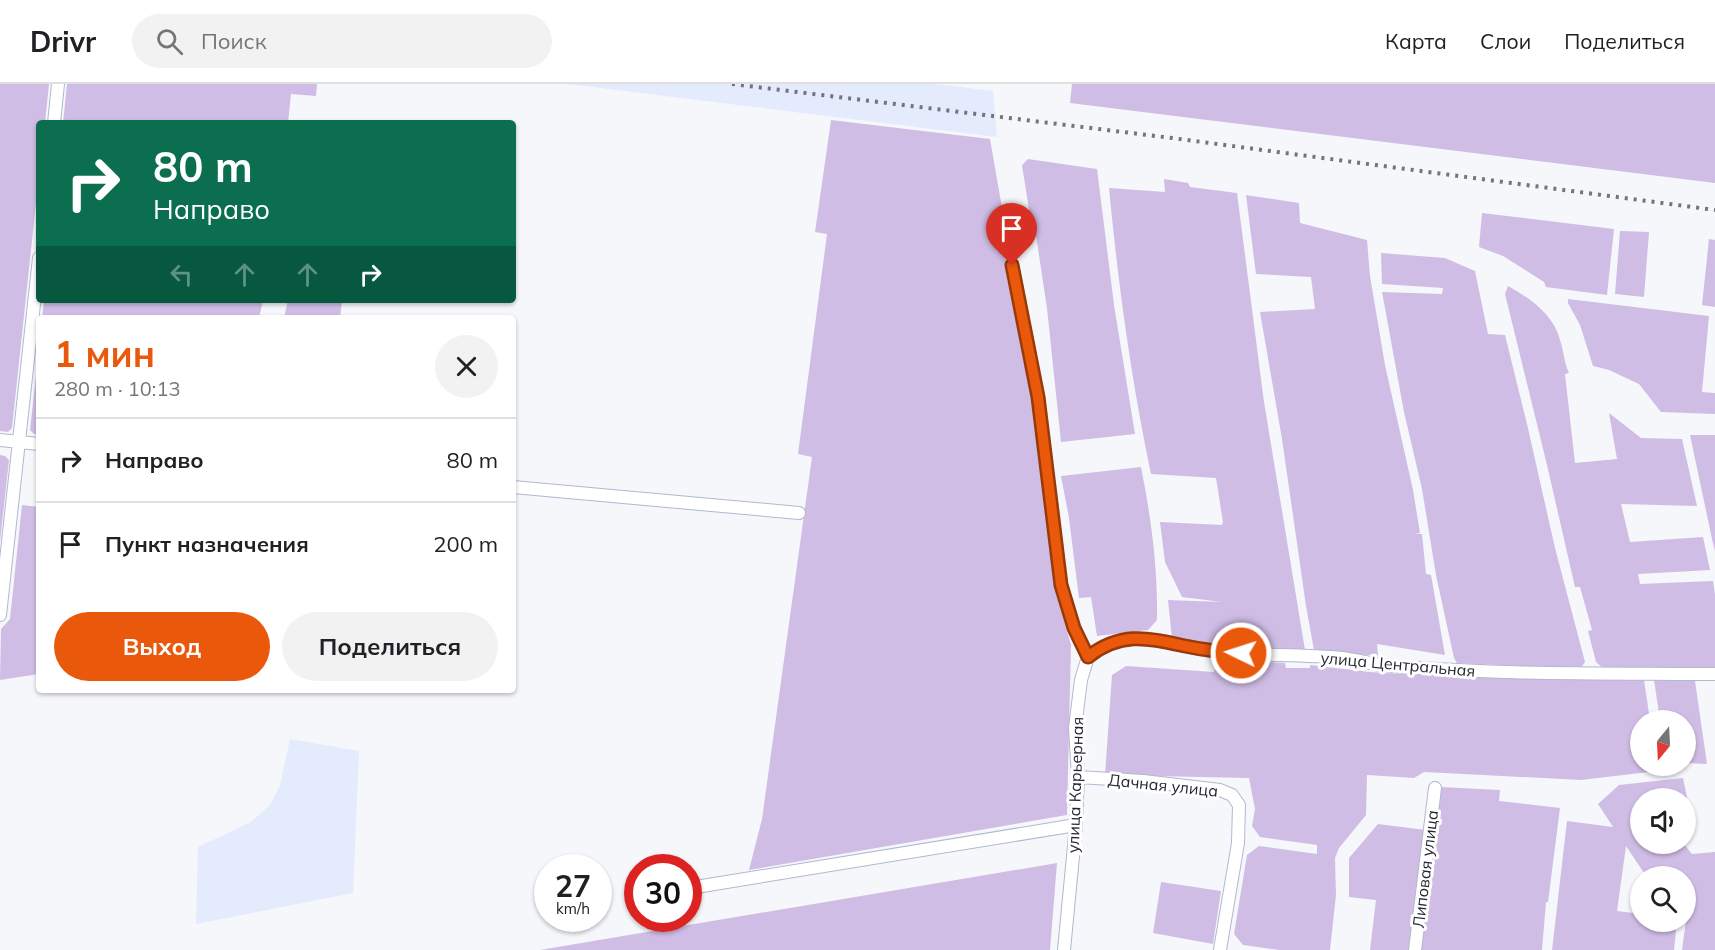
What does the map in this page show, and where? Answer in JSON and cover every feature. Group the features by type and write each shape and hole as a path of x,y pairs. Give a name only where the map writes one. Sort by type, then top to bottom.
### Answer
{"street":[{"path":"54,120 58,84"},
{"path":"1012,265 1038,397 1061,585 1074,628 1088,657"},
{"path":"0,615 36,286"},
{"path":"0,440 36,444"},
{"path":"516,487 799,513"},
{"name":"улица Центральная","path":"1088,657 1101,647 1117,640 1155,638 1218,652 1342,658 1380,664 1449,669 1523,673 1715,674"},
{"name":"улица Карьерная","path":"1064,950 1076,825 1078,777 1075,728 1081,680 1088,657"},
{"name":"Дачная улица","path":"1078,777 1187,786 1220,790 1232,795 1239,805 1238,843 1220,950"},
{"name":"Липовая улица","path":"1415,950 1435,788"},
{"path":"702,886 1076,825"}],"shaded area":[{"path":"0,84 49,84 45,120 36,120 36,203 12,428 8,432 0,431"},
{"path":"67,84 317,84 316,96 291,94 288,120 63,120"},
{"path":"568,84 936,84 993,91 997,137"},
{"path":"1072,84 1715,84 1715,183 1070,103"},
{"path":"831,120 990,139 1001,202 1007,278 1031,395 1055,590 1071,645 1067,815 749,870 762,819 812,457 798,454 827,234 815,232"},
{"path":"1028,159 1097,169 1114,305 1135,434 1061,442 1047,308 1022,165"},
{"path":"1164,179 1188,183 1190,187 1237,193 1264,402 1305,650 1172,639 1168,600 1222,602 1182,597 1165,562 1160,522 1222,525 1223,522 1216,478 1151,474 1126,331 1109,188 1165,192"},
{"path":"1246,195 1299,203 1300,223 1367,240 1370,276 1385,365 1413,490 1420,533 1414,534 1422,534 1426,574 1431,575 1445,655 1377,644 1378,656 1314,650 1260,312 1315,309 1311,277 1256,274"},
{"path":"1482,213 1614,229 1607,295 1546,287 1544,282 1503,256 1479,247"},
{"path":"1620,231 1649,232 1644,297 1615,294"},
{"path":"1709,239 1715,240 1715,307 1702,305"},
{"path":"1381,253 1445,258 1475,271 1488,334 1505,335 1555,548 1585,662 1580,669 1457,663 1454,658 1382,292 1442,294 1443,288 1382,284"},
{"path":"1508,286 1540,308 1557,331 1569,373 1565,374 1575,463 1617,459 1609,413 1641,438 1682,439 1697,506 1621,504 1630,542 1703,537 1710,570 1638,574 1640,584 1713,581 1715,668 1604,669 1596,662 1588,631 1592,630 1580,587 1575,587 1505,294"},
{"path":"1568,299 1709,316 1702,392 1715,393 1715,414 1661,412 1639,384 1609,370 1593,366 1580,325"},
{"path":"44,303 262,303 260,315 42,315"},
{"path":"287,303 342,303 340,315 285,315"},
{"path":"36,375 36,434 30,430"},
{"path":"1690,435 1715,435 1715,551 1712,539"},
{"path":"0,455 9,460 0,542"},
{"path":"1141,467 1153,543 1157,620 1148,630 1097,636 1091,597 1079,598 1061,476"},
{"path":"22,505 36,507 36,674 0,680 1,629 10,619"},
{"path":"1216,659 1285,663 1286,668 1310,668 1310,665 1404,674 1644,680 1648,710 1630,710 1630,774 1581,780 1424,772 1414,778 1367,775 1366,815 1339,848 1335,858 1336,895 1330,950 1280,950 1243,945 1234,934 1247,855 1259,846 1317,854 1317,845 1260,837 1252,826 1255,809 1249,778 1105,775 1112,675 1126,666 1214,672"},
{"path":"1654,680 1695,681 1707,764 1696,763 1696,710 1658,710"},
{"path":"290,739 359,751 353,893 196,924 198,847 251,822 270,805 280,785"},
{"path":"1683,778 1685,788 1630,788 1630,852 1626,846 1617,911 1630,913 1630,932 1676,932 1674,950 1552,950 1567,821 1613,827 1598,804 1619,785"},
{"path":"1440,787 1500,790 1499,801 1560,808 1548,902 1546,902 1542,950 1420,950"},
{"path":"1378,824 1426,830 1410,950 1370,950 1376,900 1349,897 1349,858"},
{"path":"1715,852 1715,950 1682,950 1684,932 1696,932 1696,866 1639,866 1631,854"},
{"path":"1057,863 1050,950 540,950 647,932 702,932 702,923"},
{"path":"1161,882 1221,891 1213,944 1153,933"}],"railway":[{"path":"732,84 1172,138 1715,210"}],"route":[{"path":"1012,265 1038,397 1061,585 1074,628 1088,657 1101,647 1117,640 1155,638 1218,652 1241,653"}]}
